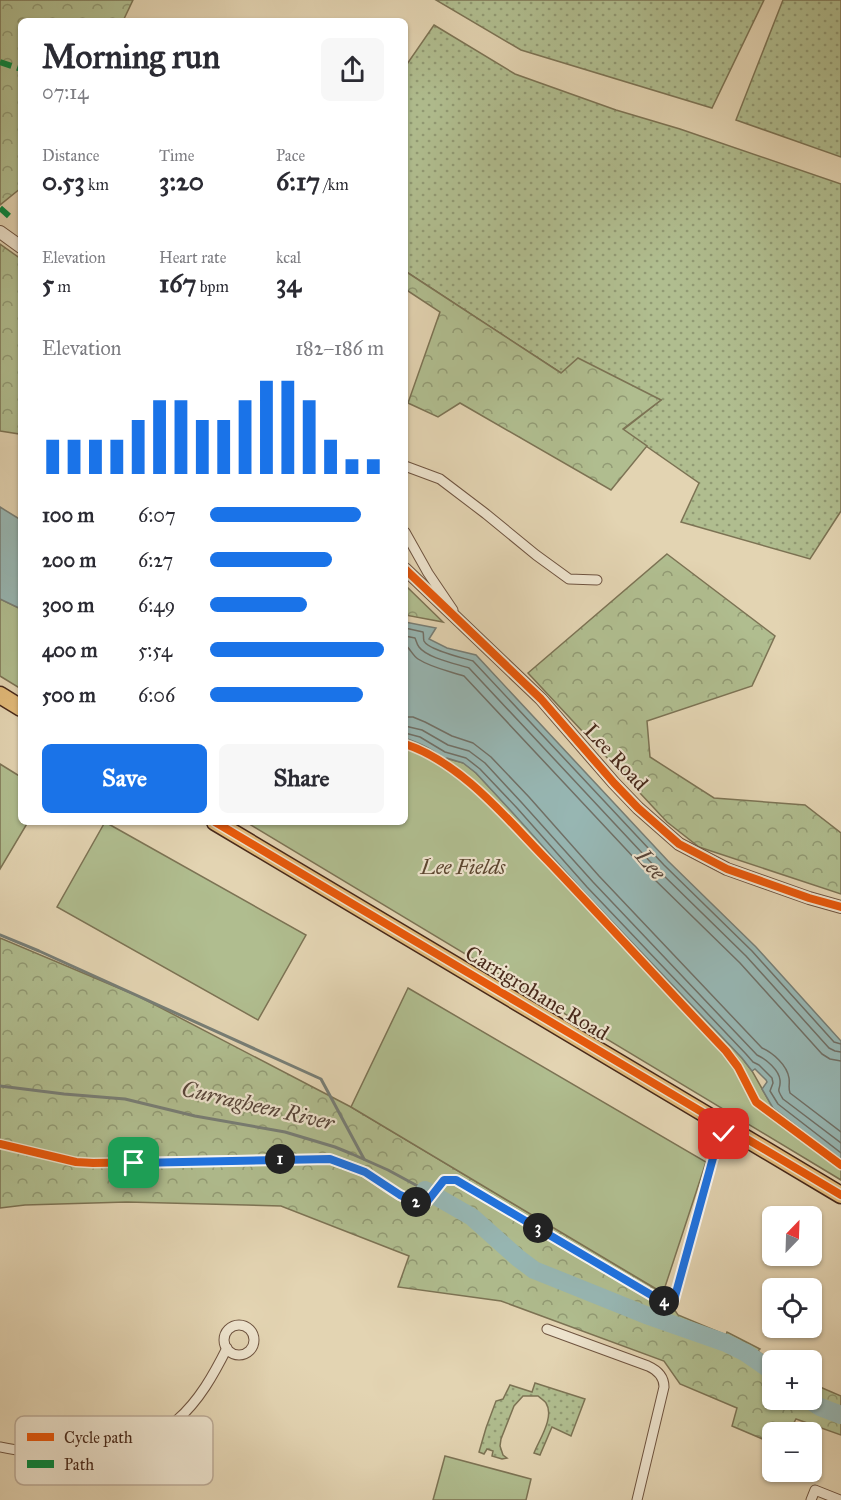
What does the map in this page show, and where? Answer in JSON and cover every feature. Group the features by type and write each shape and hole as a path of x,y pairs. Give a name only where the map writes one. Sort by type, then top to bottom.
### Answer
{"highway":[{"path":"0,695 18,706"},
{"name":"Carrigrohane Road","path":"220,825 841,1195"}],"street":[{"path":"0,232 18,245"},
{"path":"408,467 440,479 569,579 597,580"},
{"path":"408,537 428,573 455,612 456,618"},
{"name":"Lee Road","path":"408,572 541,699 638,808 679,844 727,869 841,907"},
{"path":"547,1329 655,1369 659,1373 664,1383 640,1499"},
{"path":"181,1416 209,1383 227,1348"},
{"path":"0,1447 15,1450"},
{"path":"811,1500 815,1490 840,1500"}],"green space":[{"path":"0,0 133,0 124,18 18,18 18,190 0,205"},
{"path":"436,0 764,0 712,108 521,50"},
{"path":"783,0 841,0 841,157 736,120"},
{"path":"434,25 515,74 616,110 680,129 841,184 841,511 810,559 681,522 699,483 623,430 661,400 561,373 408,273 408,63"},
{"path":"0,244 18,257 18,434 0,431"},
{"path":"408,273 561,373 578,358 661,400 623,429 647,446 611,490 460,403 438,417 408,403 440,312 408,291"},
{"path":"667,554 775,636 752,686 647,721 650,757 714,798 805,805 841,833 841,894 699,847 667,822 528,673"},
{"path":"408,588 443,622 408,616"},
{"path":"0,599 18,608 18,687 0,676"},
{"name":"Lee Fields","path":"408,739 445,758 464,763 476,773 742,1058 773,1108 841,1160 841,1180 251,825 408,825"},
{"path":"0,764 18,775 18,825 26,825 0,869"},
{"path":"103,825 110,825 306,935 258,1020 57,907"},
{"path":"0,938 140,997 351,1107 663,1293 678,1315 726,1335 727,1332 760,1349 758,1351 762,1354 762,1410 822,1410 822,1388 841,1396 841,1435 822,1428 822,1422 804,1422 796,1419 794,1422 762,1422 762,1439 732,1426 737,1408 680,1384 664,1361 501,1301 398,1287 409,1256 281,1206 127,1202 25,1205 0,1208"},
{"path":"408,988 706,1162 663,1293 351,1107"},
{"path":"535,1383 585,1399 571,1436 552,1427 540,1455 534,1453 547,1422 548,1409 545,1402 538,1396 523,1396 514,1406 501,1439 500,1446 503,1455 507,1458 492,1456 493,1451 487,1449 484,1454 479,1452 496,1401 503,1399 510,1385 532,1392"},
{"path":"445,1456 531,1479 526,1500 433,1500"}],"water":[{"path":"0,507 18,518 18,608 0,599"},
{"name":"Lee","path":"408,623 436,628 429,639 447,648 476,655 668,861 756,947 841,1041 841,1160 773,1108 762,1089 766,1080 755,1069 752,1071 476,773 463,763 447,758 442,760 420,744 408,739"}],"waterway":[{"path":"0,935 321,1079 364,1159"},
{"name":"Curragheen River","path":"0,1086 125,1099 195,1116 285,1132 352,1154 425,1190"},
{"name":"Curragheen River","path":"425,1190 472,1217 534,1270 646,1315 726,1343 762,1364"},
{"name":"Curragheen River","path":"822,1408 841,1415"}],"marked path":[{"path":"0,62 18,68"},
{"path":"0,208 9,216"}],"cycle path":[{"path":"408,572 541,699 614,783 638,808 679,844 727,869 841,907"},
{"path":"408,745 446,764 500,811 726,1051 738,1067 756,1102 841,1165"},
{"path":"220,825 707,1115"},
{"path":"710,1117 841,1195"},
{"path":"0,1144 76,1162 93,1163 330,1159 362,1171 403,1197 418,1203 426,1203 444,1180 456,1180 658,1299 666,1301 674,1300 713,1158 724,1134 730,1129"}],"route":[{"path":"134,1163 330,1159 365,1172 400,1195 418,1203 426,1203 444,1180 456,1180 658,1299 666,1301 674,1300 713,1158 724,1134"}]}
